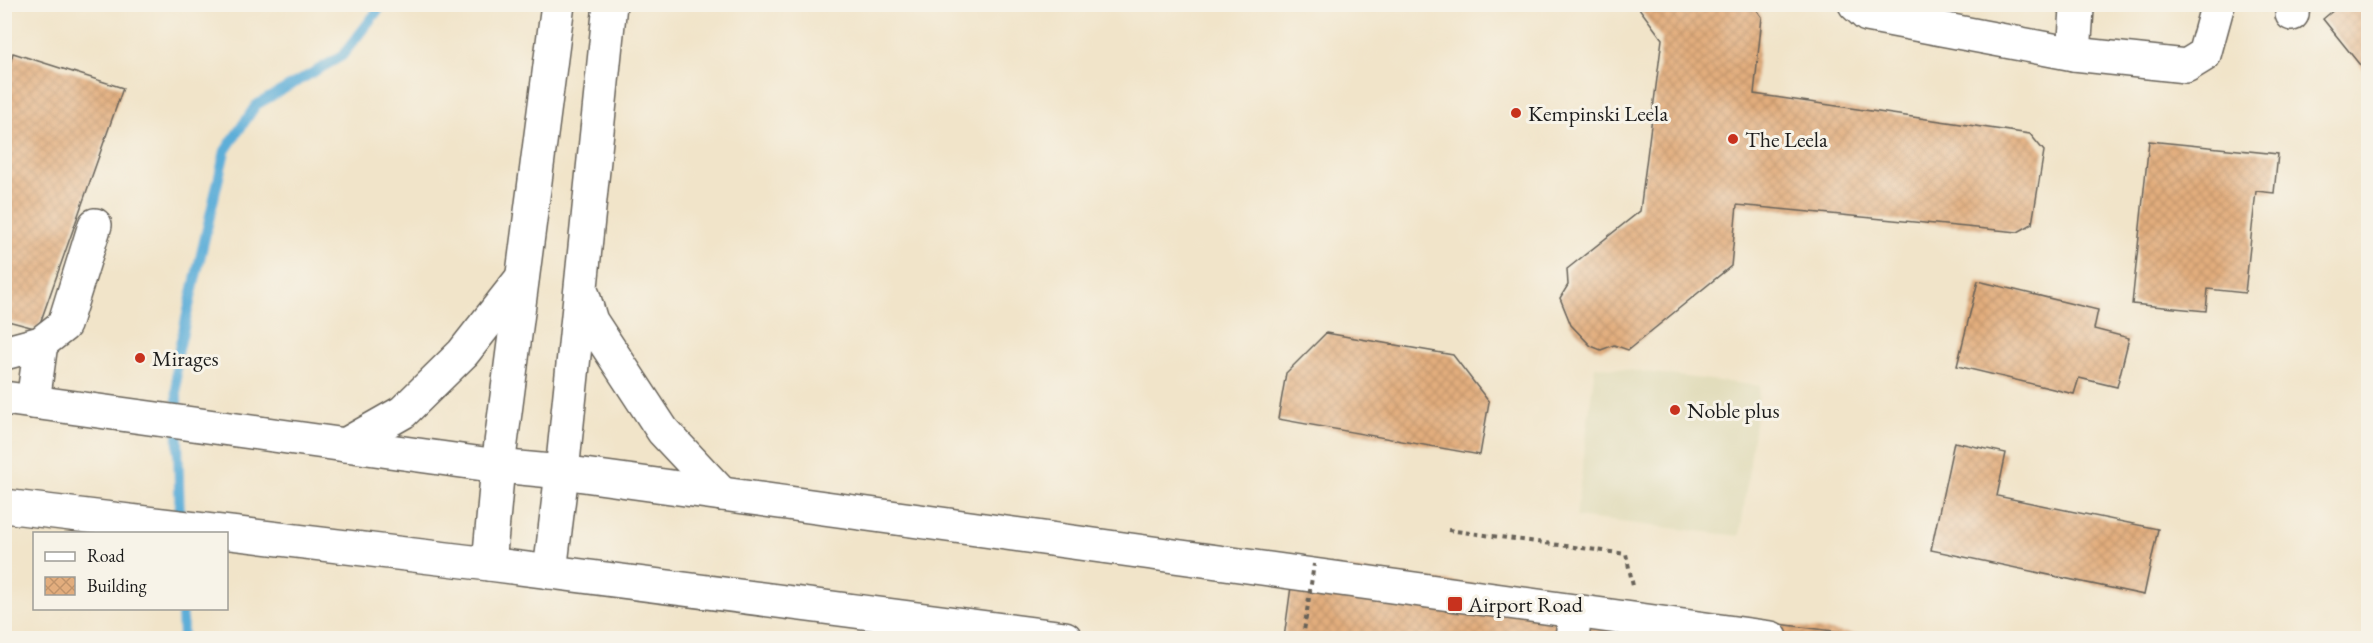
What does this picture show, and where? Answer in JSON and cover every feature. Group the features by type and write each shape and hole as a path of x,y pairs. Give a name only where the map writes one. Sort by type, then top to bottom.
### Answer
{"main road":[{"path":"489,564 498,466 558,4"},
{"path":"550,572 610,4"},
{"path":"1861,10 1898,4"},
{"path":"2074,4 2077,9 2074,54"},
{"path":"1861,10 2074,54 2186,66 2204,55 2218,4"},
{"path":"4,353 41,343 64,325 95,225"},
{"path":"345,445 410,405 463,353 523,276"},
{"path":"581,290 591,321 663,431 722,494"},
{"path":"41,343 19,400 498,466 562,472 722,494 1573,626 1641,622 1771,639"},
{"path":"4,506 221,532"},
{"path":"228,533 550,572 954,632 1065,639"}],"path":[{"path":"1448,530 1626,554 1641,622"},
{"path":"1303,639 1314,564"}],"shaded area":[{"path":"1595,366 1760,386 1740,536 1576,517"}],"building":[{"path":"1636,4 1753,4 1762,17 1754,94 2030,134 2044,151 2032,224 2018,232 1737,205 1731,266 1628,350 1614,345 1601,350 1591,346 1571,325 1560,298 1568,285 1567,269 1640,211 1662,39"},
{"path":"2341,4 2368,4 2368,75 2323,19"},
{"path":"13,53 123,88 38,329 4,320 4,86"},
{"path":"2149,141 2278,154 2274,193 2256,191 2245,293 2208,289 2206,311 2132,304"},
{"path":"1978,281 2098,310 2094,329 2129,338 2117,387 2079,378 2074,394 1957,366"},
{"path":"1326,333 1453,355 1489,402 1480,455 1278,419 1286,373"},
{"path":"1954,442 2006,453 1997,496 2158,529 2144,595 1931,550"},
{"name":"Airport Road","path":"1314,564 1879,638 1284,638 1293,572"}],"waterway":[{"path":"180,524 176,362 225,151 256,105 342,56 383,4"},
{"path":"182,610 183,638"}],"place":[{"name":"Kempinski Leela","path":"1516,113"},
{"name":"The Leela","path":"1733,139"},
{"name":"Mirages","path":"140,358"},
{"name":"Noble plus","path":"1675,410"},
{"name":"Airport Road","path":"1455,604"}]}
